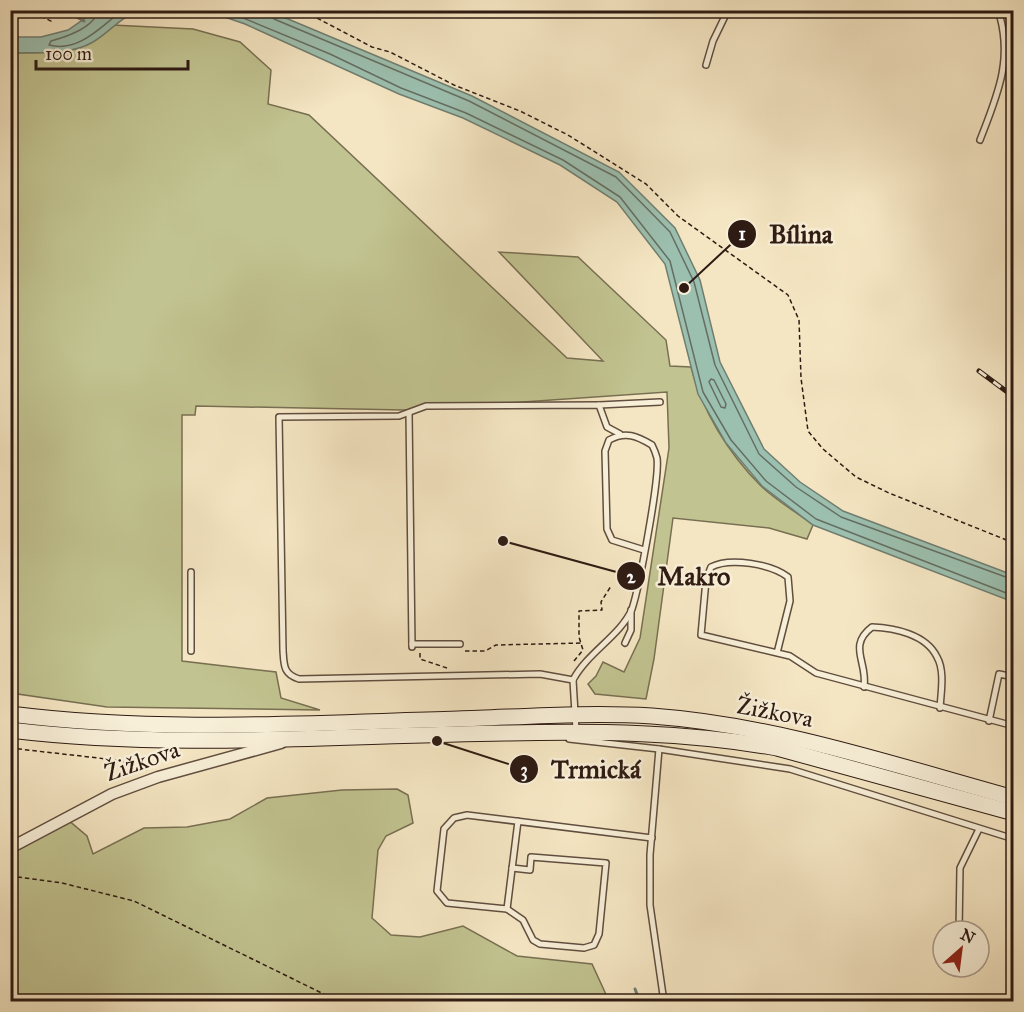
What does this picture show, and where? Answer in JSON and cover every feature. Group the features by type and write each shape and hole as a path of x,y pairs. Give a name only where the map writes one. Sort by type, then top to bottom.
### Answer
{"main road":[{"name":"Žižkova","path":"10,714 120,722 209,724 575,714 652,717 781,734 1014,798"},
{"name":"Žižkova","path":"10,730 119,738 296,738 520,732 653,733 754,744 862,770 1014,813"}],"street":[{"name":"Žižkova","path":"10,848 112,794 158,777 296,738"}],"lane":[{"path":"706,65 712,41 728,10"},
{"path":"980,140 1002,86 1004,40 998,10"},
{"path":"573,680 540,674 299,679 285,670 279,417 399,416 426,406 599,405 660,402"},
{"path":"599,405 608,427 620,434 638,436 652,445 657,460 644,550 631,609 631,630 625,643"},
{"path":"409,413 412,646 460,644"},
{"path":"620,434 609,440 605,451 607,529 612,540 644,550"},
{"path":"777,653 790,601 788,577 780,571 743,564 721,562 711,567 706,580 701,635 777,653 790,656 816,673 1014,726"},
{"path":"190,651 191,572"},
{"path":"576,732 573,680 581,666 631,609"},
{"path":"864,687 866,675 858,650 862,635 872,627 890,628 927,644 938,657 941,676 940,708"},
{"path":"989,721 999,674 1014,677"},
{"name":"Žižkova","path":"520,732 659,749 790,769 1014,839"},
{"path":"659,749 652,838 650,905 664,1002"},
{"path":"512,868 530,870 531,857 606,863 599,934 594,945 584,948 540,944 533,940 523,920 507,909 447,903 437,891 444,829 454,818 467,815 652,838"},
{"path":"507,909 518,821"},
{"path":"958,919 960,868 979,829"}],"path":[{"path":"27,10 53,22"},
{"path":"296,10 315,17 372,48 390,52 454,85 520,111 568,135 646,184 678,216 788,295 799,320 801,378 808,431 824,449 856,477 889,494 1014,543"},
{"path":"574,661 583,650 579,637 579,611 602,610 602,602 611,586"},
{"path":"463,651 484,651 496,645 582,643"},
{"path":"420,651 420,659 450,669"},
{"path":"10,748 116,760 147,769 158,777"},
{"path":"10,876 62,883 134,902 340,1002"}],"green space":[{"path":"112,25 193,29 240,42 271,70 268,104 309,115 567,358 603,361 499,252 578,257 666,340 670,366 691,367 702,400 728,446 761,486 813,525 807,539 769,528 673,518 654,659 646,699 595,694 588,684 596,676 603,662 624,672 640,638 669,448 667,392 404,410 196,406 195,415 182,415 182,661 276,672 281,698 320,710 107,707 11,693 11,53 52,52 78,47 101,35"},
{"path":"397,789 408,795 413,823 386,836 378,850 372,918 391,935 420,937 463,926 517,956 592,964 609,1001 11,1001 10,853 68,820 87,836 93,854 144,828 187,827 230,819 267,798 342,790"}],"water":[{"path":"97,10 139,11 126,17 99,38 84,46 64,51 11,53 11,37 41,37 68,30"},
{"path":"194,11 269,11 472,96 619,172 675,228 700,280 720,362 764,449 800,482 843,511 1013,575 1013,602 813,525 762,486 726,443 698,394 665,264 617,202 560,165 463,118 399,94 245,24 216,14"}],"waterway":[{"path":"64,10 84,21"},
{"path":"635,989 640,1002"}],"railway":[{"path":"979,371 1014,397"}],"place":[{"name":"Bílina","path":"684,288"},
{"name":"Makro","path":"503,541"},
{"name":"Trmická","path":"437,741"}]}
